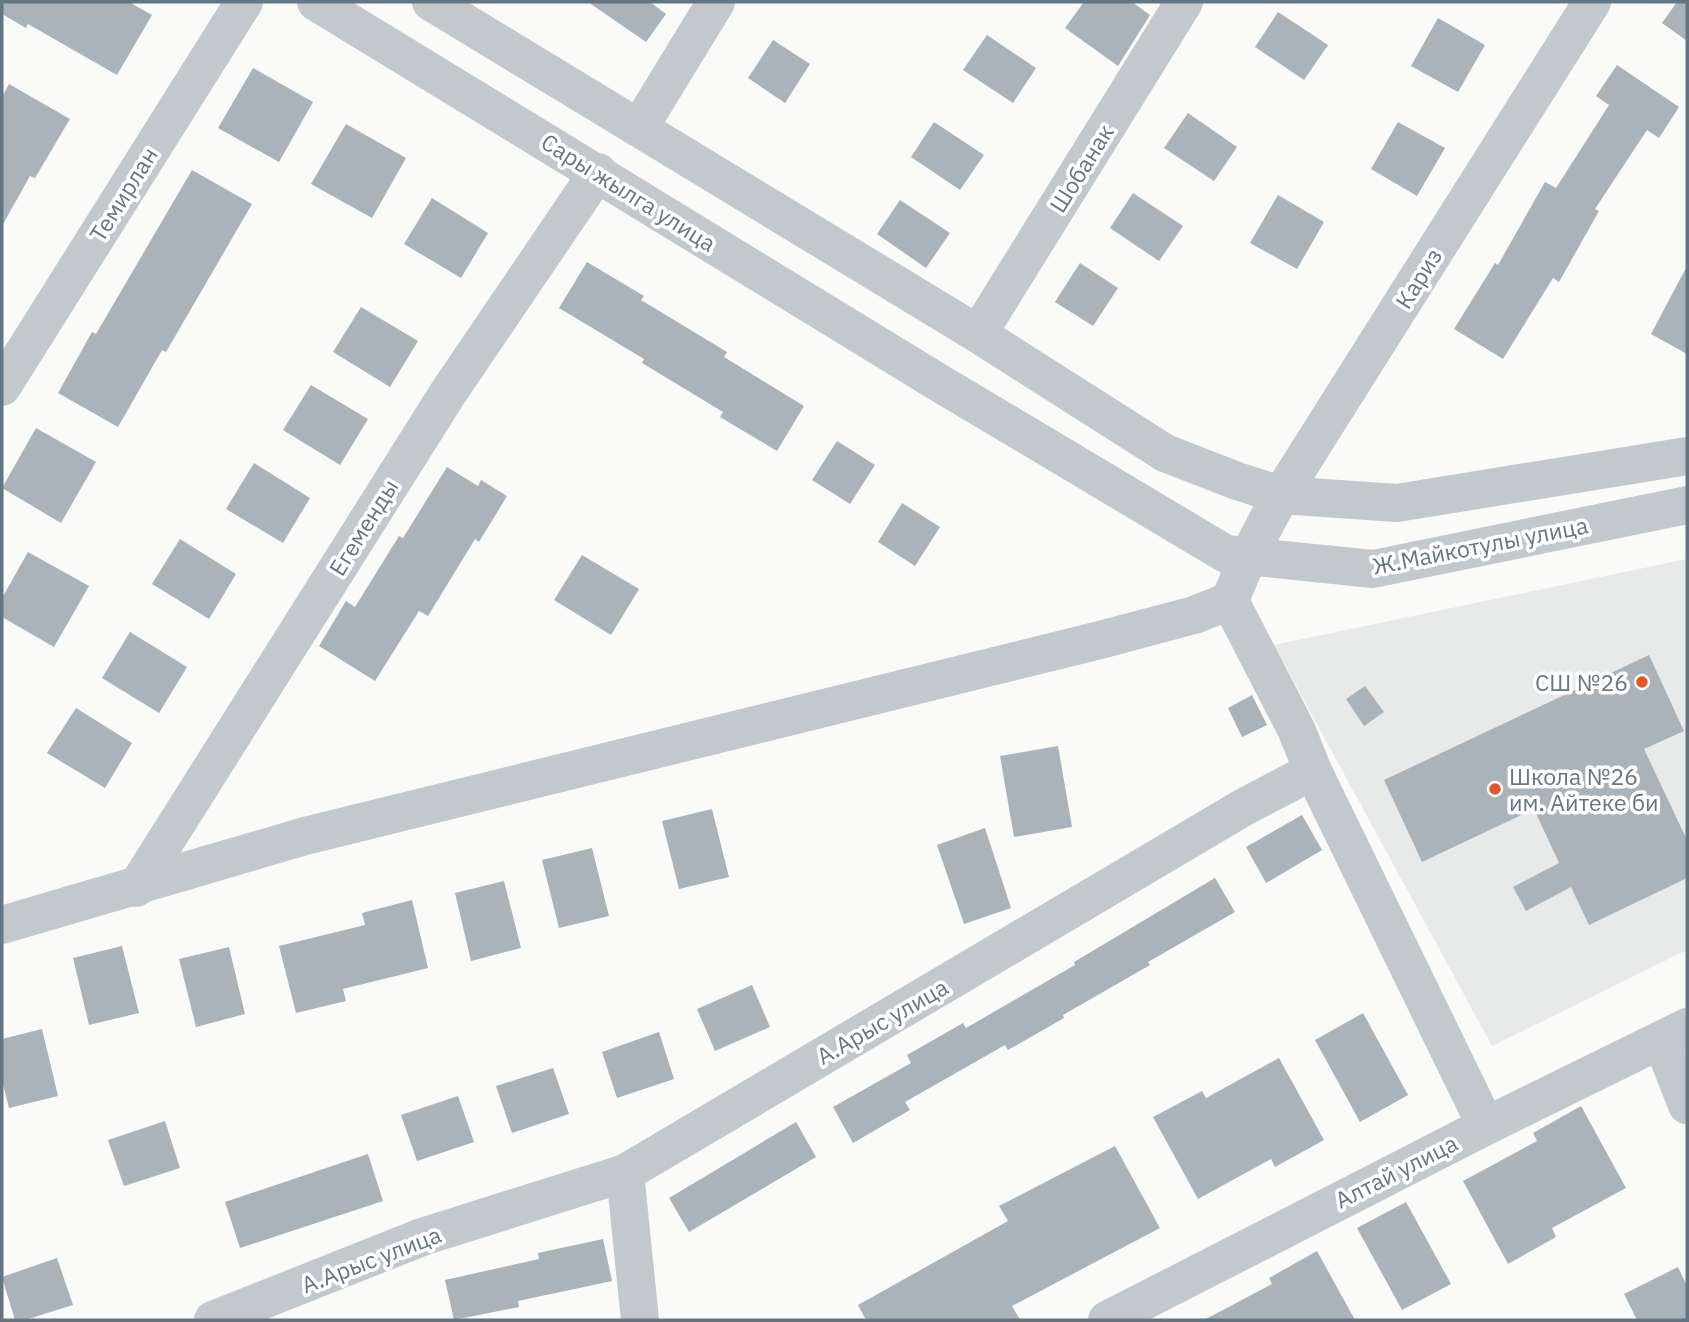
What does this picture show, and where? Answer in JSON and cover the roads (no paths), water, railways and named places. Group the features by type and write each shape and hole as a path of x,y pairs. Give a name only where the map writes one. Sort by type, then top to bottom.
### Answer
{"street":[{"name":"Темирлан","path":"2,387 244,2"},
{"name":"Сары жылга улица","path":"316,2 941,384"},
{"path":"431,2 978,334 1165,453 1281,495 1397,503 1687,456"},
{"path":"639,128 716,2"},
{"name":"Шобанак","path":"978,334 1184,2"},
{"name":"Кариз","path":"1247,556 1281,495 1592,2"},
{"name":"Егеменды","path":"136,888 448,393 598,172"},
{"name":"Ж.Майкотулы улица","path":"941,384 1226,554 1373,569 1687,505"},
{"path":"2,925 136,888 306,836 1122,634 1219,607 1230,601 1247,556"},
{"path":"1230,601 1296,729 1313,771 1486,1126"},
{"name":"А.Арыс улица","path":"213,1320 422,1237 625,1172 1244,807 1313,771"},
{"path":"1675,1034 1687,1105"},
{"name":"Алтай улица","path":"1107,1320 1486,1126 1675,1034"},
{"path":"625,1172 640,1320"}],"place":[{"name":"СШ №26","path":"1642,682"},
{"name":"Школа №26 им. Айтеке би","path":"1495,789"}]}
